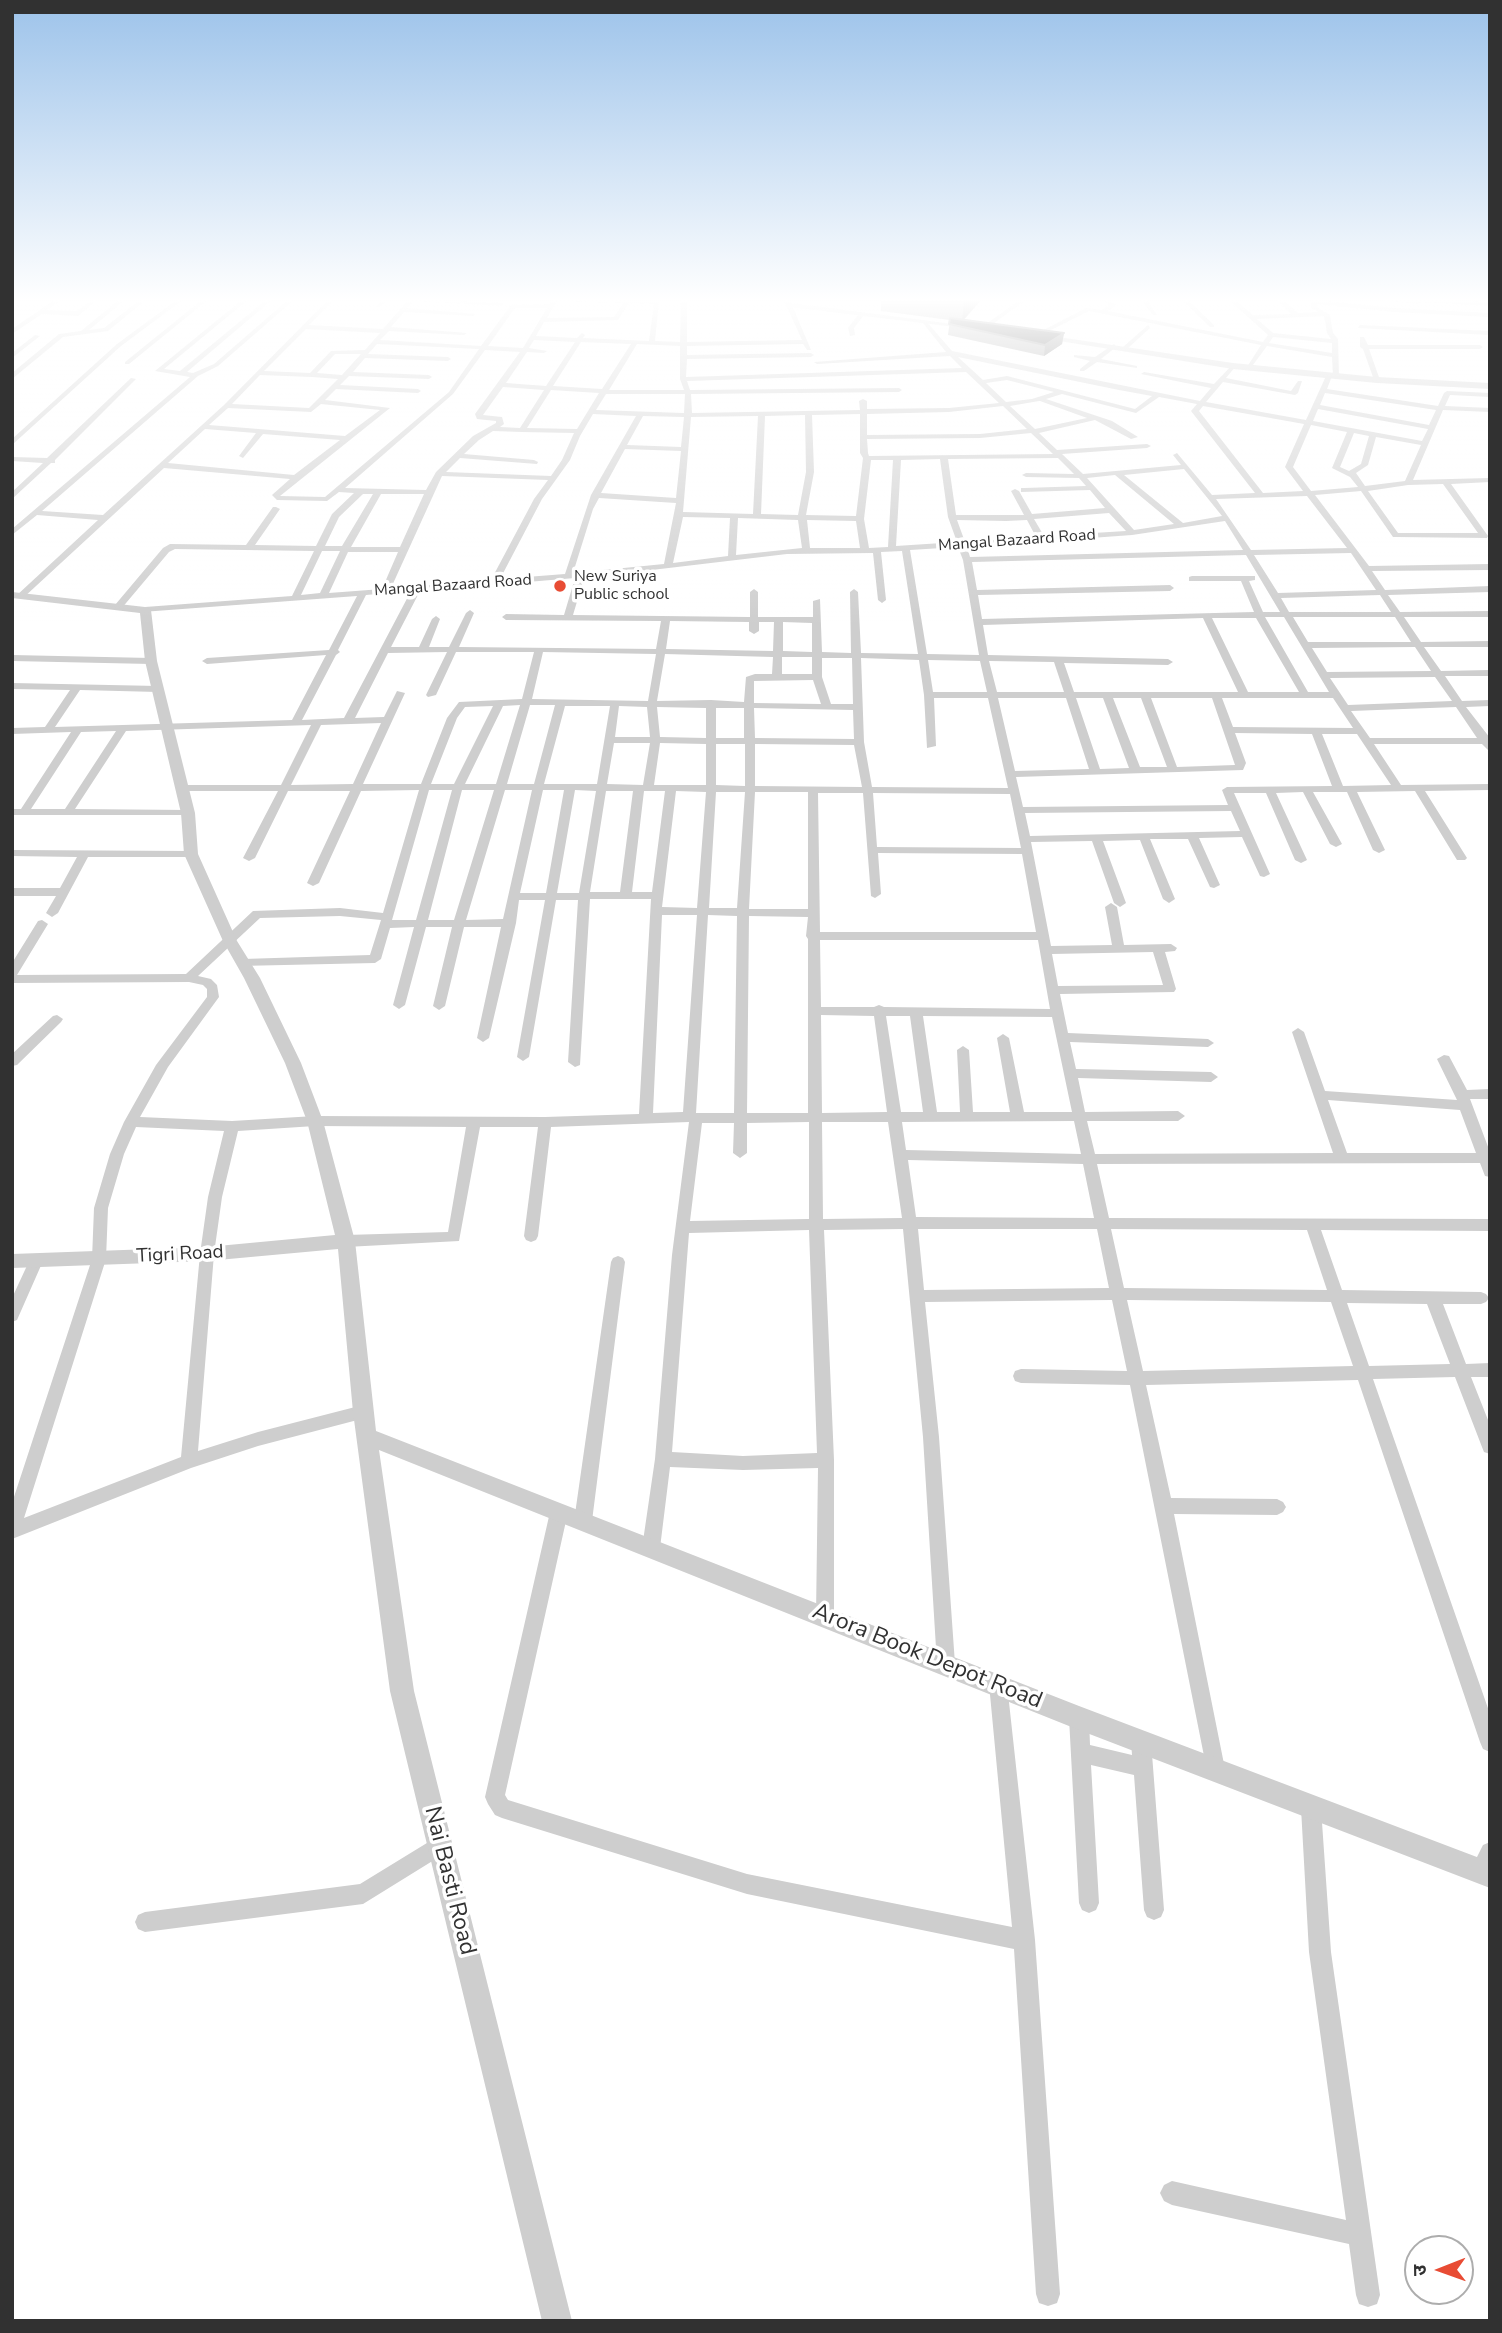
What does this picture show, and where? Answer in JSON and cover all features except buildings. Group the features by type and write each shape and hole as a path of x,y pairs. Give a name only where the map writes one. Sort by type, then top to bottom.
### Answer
{"street":[{"path":"12,443 50,408"},
{"path":"12,497 104,408"},
{"path":"12,533 157,408"},
{"path":"16,595 224,408"},
{"path":"256,408 306,411 311,408"},
{"path":"385,408 296,477 276,497 323,500 434,408"},
{"path":"384,591 428,492 439,474 476,438 492,429 500,420 478,414 483,408"},
{"path":"522,430 536,408"},
{"path":"494,583 524,523 566,460 593,408"},
{"path":"668,566 681,500 688,408"},
{"path":"590,412 688,415 973,408"},
{"path":"1008,408 1081,476 1132,533"},
{"path":"1066,408 1096,418 1134,437"},
{"path":"1084,414 1095,408"},
{"path":"1198,408 1196,413 1260,494"},
{"path":"1226,408 1425,444"},
{"path":"1317,408 1289,465 1353,550 1488,743"},
{"path":"1323,408 1432,428"},
{"path":"1408,483 1440,408 1490,410"},
{"path":"863,410 863,438 867,458 860,519 865,551"},
{"path":"806,550 802,516 810,472 808,411"},
{"path":"758,514 761,412"},
{"path":"568,577 595,495 640,414"},
{"path":"863,438 948,438 1035,431 1096,418"},
{"path":"202,427 348,438"},
{"path":"492,429 579,431"},
{"path":"243,456 261,432"},
{"path":"1352,432 1336,467 1351,473 1399,537 1484,536 1445,481"},
{"path":"1351,473 1364,465 1373,436"},
{"path":"867,458 1057,454 1147,446"},
{"path":"622,447 684,449"},
{"path":"1177,455 1249,551 1336,695 1399,789"},
{"path":"458,456 534,462"},
{"path":"891,550 897,457"},
{"path":"944,458 952,517 967,560 984,658 1026,845 1062,1037 1164,1506 1215,1769"},
{"path":"12,459 52,461"},
{"path":"161,465 296,477"},
{"path":"1026,475 1081,476 1185,467"},
{"path":"1117,473 1182,526"},
{"path":"439,474 553,478"},
{"path":"1210,497 1312,493 1408,483 1490,480"},
{"path":"1042,540 1028,517 1019,491 1091,488"},
{"path":"338,490 428,492"},
{"path":"296,597 317,548 335,516 360,491"},
{"path":"324,595 345,549 378,492"},
{"path":"595,495 681,500"},
{"path":"248,547 276,509"},
{"path":"952,517 1028,517 1111,510"},
{"path":"37,513 104,518"},
{"path":"679,514 758,514 860,519"},
{"path":"732,557 734,515"},
{"name":"Mangal Bazaard Road","path":"16,595 145,610 580,576 806,550 877,551 1132,533 1227,519"},
{"path":"118,607 168,548 402,550"},
{"path":"906,549 929,695 931,746"},
{"path":"967,560 1353,550"},
{"path":"877,551 882,600"},
{"path":"1366,569 1490,567"},
{"path":"568,618 580,576"},
{"path":"1244,578 1260,616 1306,695"},
{"path":"1192,579 1264,578"},
{"path":"972,593 1170,588"},
{"path":"348,721 417,589"},
{"path":"1276,596 1381,590 1490,589"},
{"path":"754,592 754,631"},
{"path":"854,592 859,742 868,791 875,894"},
{"path":"295,724 335,652 363,593"},
{"path":"817,601 817,677 827,706"},
{"name":"Nai Basti Road","path":"145,610 150,661 188,813 191,854 230,941 293,1063 315,1121 346,1241 365,1424 402,1691 557,2321"},
{"path":"431,695 470,612"},
{"path":"978,622 1206,615 1490,614"},
{"path":"1206,615 1244,695"},
{"path":"506,617 817,620"},
{"path":"626,893 643,788 655,741 652,704 666,618"},
{"path":"423,649 436,619"},
{"path":"777,677 779,620"},
{"path":"1306,645 1490,644"},
{"path":"386,650 539,649 1168,662"},
{"path":"439,1006 458,924 526,702 539,649"},
{"path":"206,661 335,652"},
{"path":"12,658 150,661"},
{"path":"1058,660 1095,770"},
{"path":"1325,676 1490,673"},
{"path":"740,1153 743,911 750,789 750,677 817,677"},
{"path":"14,688 158,689"},
{"path":"48,730 76,688"},
{"path":"313,883 400,693"},
{"path":"929,695 1336,695"},
{"path":"1107,695 1135,769"},
{"path":"1145,695 1173,770"},
{"path":"1010,774 1241,768 1216,695"},
{"path":"243,963 375,959 425,788 458,706 472,702 561,702 857,707"},
{"path":"399,1005 458,787 500,702"},
{"path":"483,1038 538,787 561,702"},
{"path":"1346,709 1490,703"},
{"path":"575,1062 584,895 615,704"},
{"path":"651,1548 663,1460 692,1117 701,910 710,789 711,704"},
{"path":"12,731 388,720"},
{"path":"250,858 317,723"},
{"path":"68,812 123,728"},
{"path":"18,812 78,729"},
{"path":"1230,730 1361,731"},
{"path":"1316,731 1379,850"},
{"path":"608,740 711,743 749,740 859,742"},
{"path":"1368,741 1488,743"},
{"path":"182,788 286,786 1013,791"},
{"path":"523,1057 570,788"},
{"path":"1269,788 1301,860"},
{"path":"1264,874 1227,790 1490,788"},
{"path":"646,1117 657,895 671,789"},
{"path":"1306,789 1336,844"},
{"path":"1419,789 1461,858"},
{"path":"813,790 816,1223 825,1460 825,1616"},
{"path":"1017,810 1233,808"},
{"path":"18,812 188,813"},
{"path":"873,850 1026,845 1096,837 1245,834"},
{"path":"1192,835 1214,885"},
{"path":"1096,837 1116,905 1119,948"},
{"path":"1144,837 1169,899"},
{"path":"12,853 191,854"},
{"path":"52,913 84,854"},
{"path":"12,892 63,892"},
{"path":"516,897 626,893 657,895"},
{"path":"656,911 812,913"},
{"path":"189,978 257,914 340,912 420,924 510,923"},
{"path":"12,973 42,924"},
{"path":"812,936 1164,948 1170,989 1053,990"},
{"path":"12,979 189,978 207,982 213,988 213,997 181,1037 131,1122 109,1177 101,1208 99,1259 12,1531"},
{"path":"879,1009 910,1223 931,1437 946,1664"},
{"path":"813,1010 1057,1013"},
{"path":"916,1011 931,1118"},
{"path":"12,1062 57,1019"},
{"path":"1298,1032 1342,1159"},
{"path":"1062,1037 1208,1043"},
{"path":"1003,1038 1018,1117"},
{"path":"963,1050 967,1118"},
{"path":"1444,1059 1463,1100 1490,1172"},
{"path":"1070,1073 1211,1077"},
{"path":"1320,1095 1463,1100 1490,1094"},
{"path":"131,1122 232,1126 315,1121 545,1122 646,1117 740,1118 815,1115 895,1118 1178,1116"},
{"path":"346,1241 454,1237 474,1121"},
{"path":"531,1236 545,1122"},
{"path":"189,1461 207,1254 221,1164 232,1126"},
{"path":"900,1155 1089,1159 1483,1158"},
{"path":"683,1227 816,1223 1102,1222 1489,1226"},
{"path":"1312,1224 1490,1742"},
{"name":"Tigri Road","path":"12,1261 207,1254 346,1241"},
{"path":"12,1316 36,1261"},
{"path":"583,1521 618,1262"},
{"path":"917,1296 1118,1294 1481,1298"},
{"path":"1432,1296 1458,1370 1490,1447"},
{"path":"1021,1376 1136,1378 1365,1375 1490,1370"},
{"path":"12,1531 189,1461 258,1439 365,1424"},
{"name":"Arora Book Depot Road","path":"365,1424 559,1512 1079,1718 1311,1808 1486,1866"},
{"path":"663,1460 743,1463 825,1460"},
{"path":"1164,1506 1277,1507"},
{"path":"559,1512 495,1797 502,1808 747,1884 1024,1940"},
{"path":"998,1684 1024,1940 1048,2294"},
{"path":"1079,1718 1089,1903"},
{"path":"1142,1741 1154,1910"},
{"path":"1081,1753 1143,1767"},
{"path":"1311,1808 1320,1952 1368,2295"},
{"path":"145,1922 363,1894 440,1845"},
{"path":"1172,2193 1360,2235"}],"place":[{"name":"New Suriya Public school","path":"560,586"}]}
